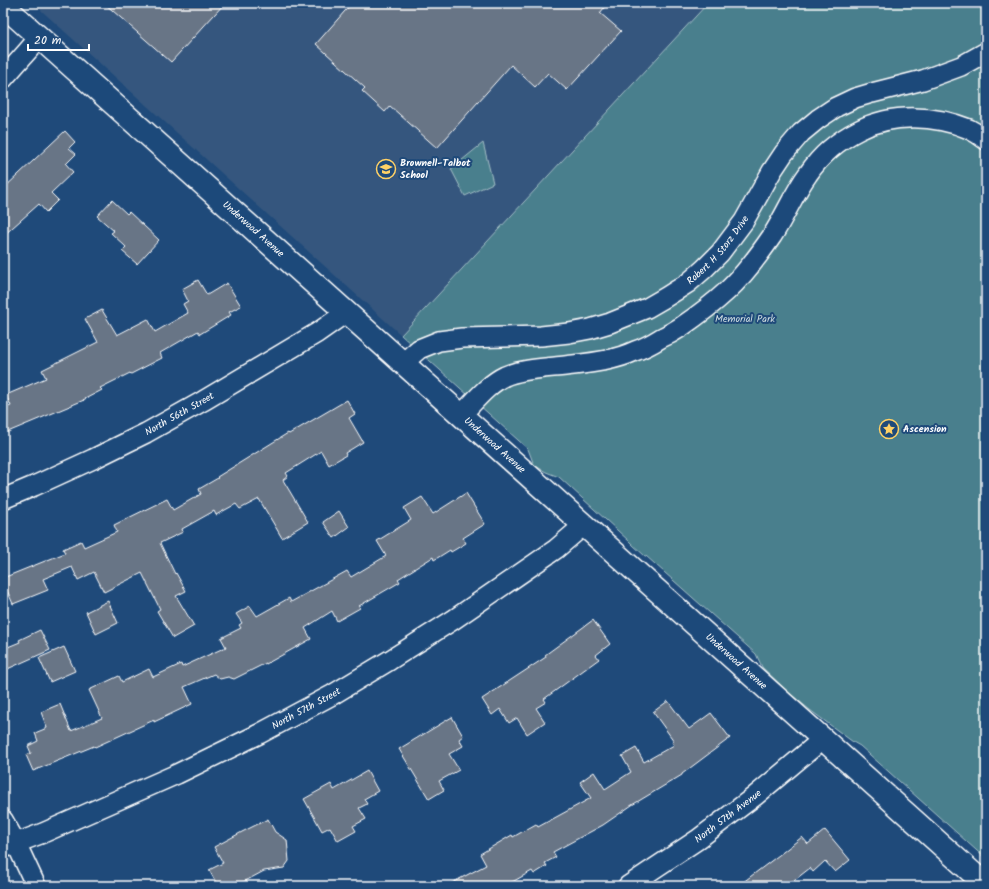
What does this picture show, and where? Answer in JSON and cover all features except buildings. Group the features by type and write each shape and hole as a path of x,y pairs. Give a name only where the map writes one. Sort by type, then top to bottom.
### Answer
{"main road":[{"name":"Underwood Avenue","path":"3,5 986,885"}],"street":[{"path":"3,79 39,38"},
{"name":"Robert H Storz Drive","path":"403,363 419,349 439,341 462,338 541,336 569,333 610,323 647,308 666,298 688,283 720,253 744,221 784,152 818,119 856,98 924,80 961,66 986,52"},
{"path":"461,415 480,395 505,376 519,372 593,363 615,358 634,352 678,329 696,317 728,290 758,256 773,235 807,174 817,161 834,146 860,130 880,122 928,118 948,122 970,130 986,140"},
{"name":"North 56th Street","path":"3,499 93,459 146,432 210,397 317,333 346,312"},
{"name":"North 57th Street","path":"9,846 50,830 177,774 259,734 332,695 453,620 556,549 584,525"},
{"name":"North 57th Avenue","path":"628,886 697,840 755,796 823,740"},
{"path":"3,820 9,846 36,886"}],"shaded area":[{"name":"Brownell-Talbot School","path":"33,3 708,3 401,335"}],"green space":[{"name":"Memorial Park","path":"708,3 986,3 986,859 860,746 810,710 787,691 762,667 756,654 645,556 559,477 534,465 528,449 401,335"},
{"path":"483,143 493,183 465,196 451,169"}],"place":[{"name":"Brownell-Talbot School","path":"386,169"},
{"name":"Ascension","path":"889,429"}]}
